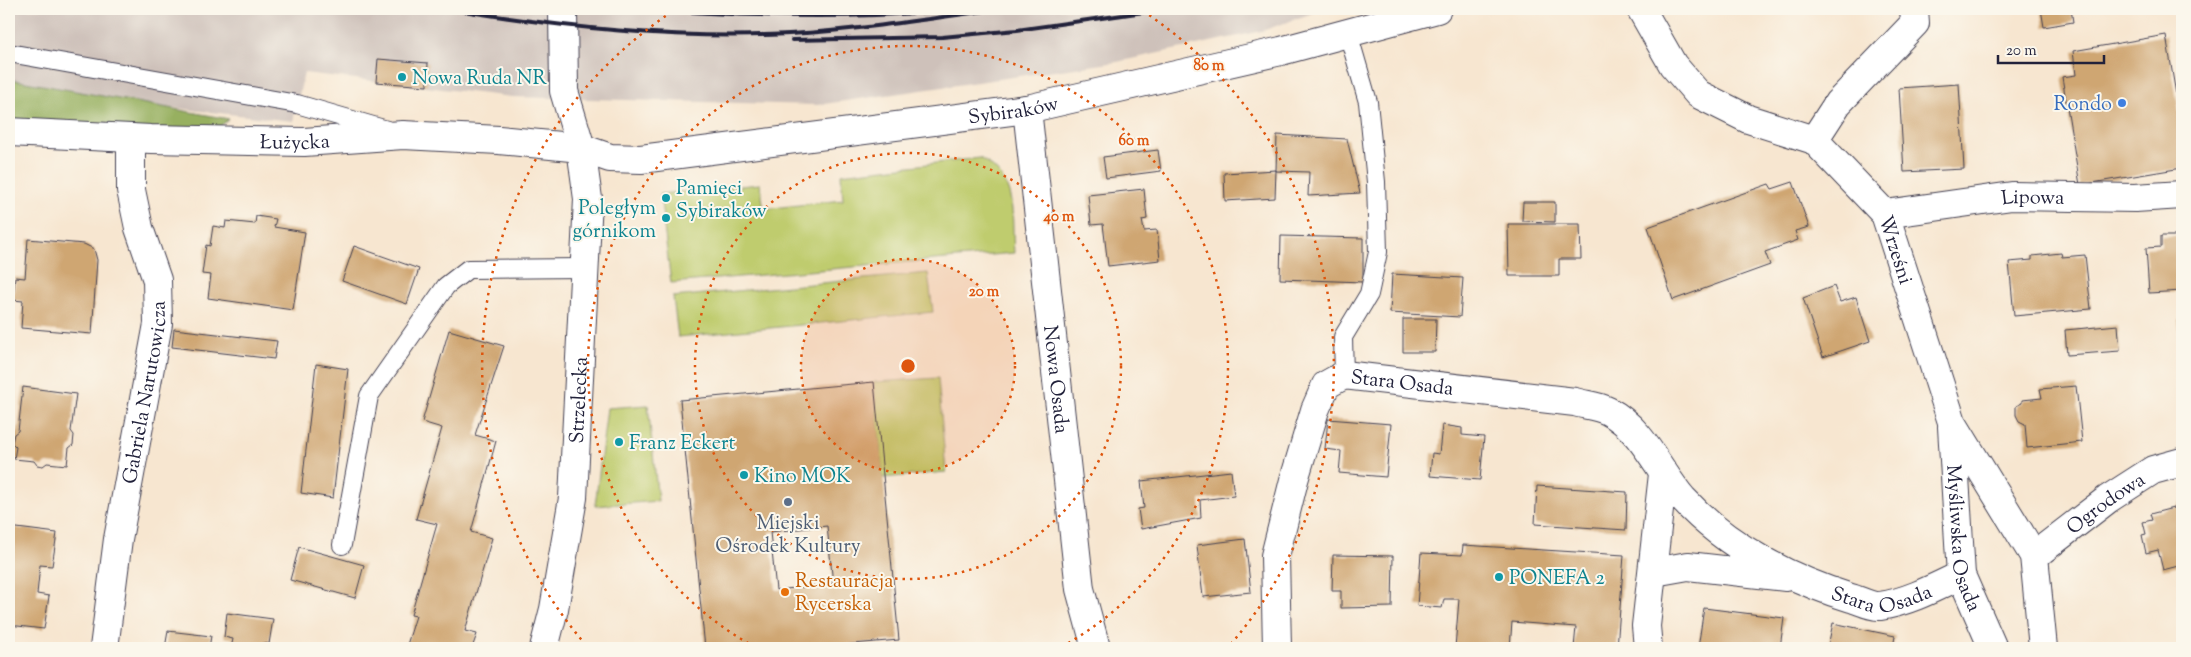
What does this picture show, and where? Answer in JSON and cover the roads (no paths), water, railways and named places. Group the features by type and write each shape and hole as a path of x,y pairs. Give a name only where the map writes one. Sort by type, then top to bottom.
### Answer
{"street":[{"name":"Strzelecka","path":"544,648 554,609 573,498 588,199 581,148 564,91 563,9"},
{"name":"Sybiraków","path":"581,148 610,158 640,159 1027,109 1272,53 1437,9"},
{"name":"Wrześni","path":"1642,9 1673,65 1698,94 1748,119 1814,140 1885,214 1952,422 2034,556"},
{"path":"1814,140 1838,103 1915,23 1914,9"},
{"name":"Nowa Osada","path":"1027,109 1080,589 1096,648"},
{"name":"Łużycka","path":"9,132 131,138 304,142 403,135 499,140 581,148"},
{"name":"Gabriela Narutowicza","path":"104,648 118,539 158,324 156,280 139,228 131,190 131,138"},
{"name":"Lipowa","path":"1885,214 2012,196 2135,198 2182,195"},
{"path":"1277,648 1275,556 1294,480 1315,410 1326,385 1344,375"},
{"name":"Stara Osada","path":"1344,375 1575,402 1607,410 1630,426 1647,448 1663,474 1685,500 1712,525 1768,563 1800,579 1878,606 1928,592 1961,575"},
{"name":"Myśliwska Osada","path":"1952,422 1961,575 1993,648"},
{"name":"Ogrodowa","path":"2034,556 2130,484 2153,470 2182,462"},
{"path":"1648,648 1646,626 1654,572 1663,474"},
{"path":"2034,556 2043,648"},
{"name":"Stara Osada","path":"1654,572 1688,566 1800,579"}],"lane":[{"name":"Stara Osada","path":"1344,375 1343,338 1369,294 1378,252 1376,182 1368,102 1348,33"},
{"path":"9,53 297,104 403,135"},
{"path":"342,545 370,396 446,286 468,269 584,268"}],"railway":[{"path":"450,9 576,26 704,35 789,34 842,30 999,9"},
{"path":"645,9 788,16 930,12"},
{"path":"792,40 942,37 1017,30 1165,9"}],"place":[{"name":"Nowa Ruda NR","path":"402,77"},
{"name":"Rondo","path":"2122,103"},
{"name":"Pamięci Sybiraków","path":"666,198"},
{"name":"Poległym górnikom","path":"666,218"},
{"name":"Franz Eckert","path":"619,442"},
{"name":"Kino MOK","path":"744,475"},
{"name":"Miejski Ośrodek Kultury","path":"788,502"},
{"name":"PONEFA 2","path":"1499,577"},
{"name":"Restauracja Rycerska","path":"785,592"}]}
